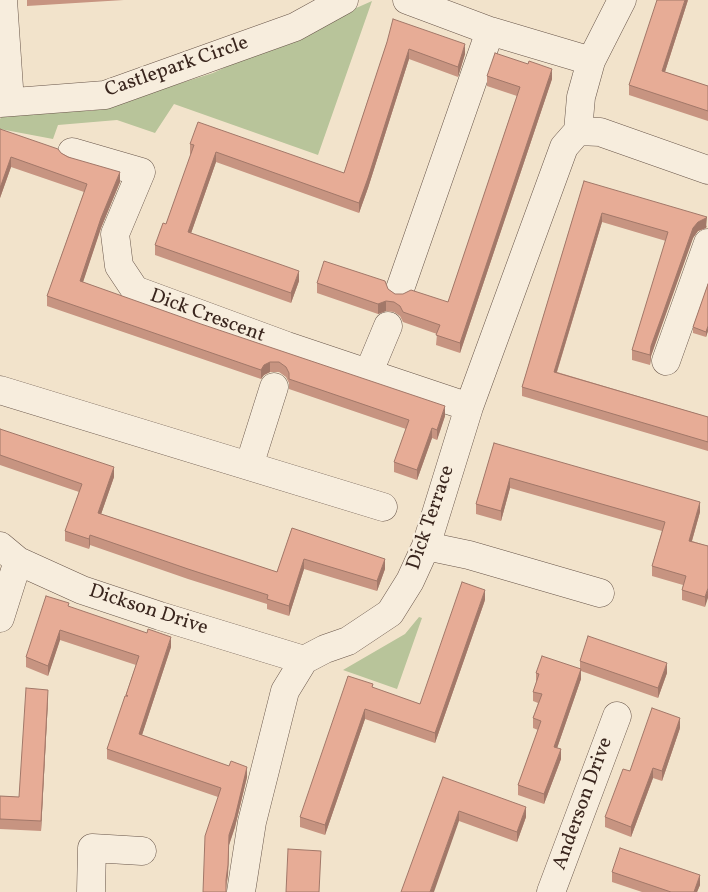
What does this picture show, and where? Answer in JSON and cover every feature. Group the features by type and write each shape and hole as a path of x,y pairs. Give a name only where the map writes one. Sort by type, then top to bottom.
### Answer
{"street":[{"path":"3,0 5,102"},
{"name":"Castlepark Circle","path":"5,102 105,95 295,27 344,0"},
{"path":"407,0 490,31 591,61"},
{"path":"622,0 591,61 581,97 578,131 600,132 708,170"},
{"path":"400,289 490,31"},
{"name":"Dick Terrace","path":"304,660 348,640 390,612 410,581 426,546 468,407 564,147 578,131"},
{"name":"Dick Crescent","path":"72,152 141,172 115,234 119,266 135,290 285,351 368,374 468,407"},
{"path":"666,361 708,244"},
{"path":"368,374 388,326"},
{"path":"249,466 274,388"},
{"path":"0,390 383,506"},
{"path":"426,546 469,555 600,593"},
{"path":"0,618 9,554"},
{"name":"Dickson Drive","path":"9,554 82,590 304,660"},
{"path":"241,892 252,822 285,691 304,660"},
{"name":"Anderson Drive","path":"551,892 617,716"},
{"path":"91,892 92,848 142,851"}],"green space":[{"path":"372,1 318,155 174,104 155,133 117,120 58,125 53,139 0,129 0,119 7,110 92,111 213,73"},
{"path":"419,617 422,618 397,689 343,670 405,634"}],"building":[{"path":"657,0 685,0 662,71 708,86 708,111 629,85"},
{"path":"393,19 465,44 458,67 409,49 359,203 216,152 188,232 299,271 291,293 155,245 163,223 166,224 194,145 190,144 198,122 344,173"},
{"path":"495,53 528,64 529,61 552,69 460,343 436,335 440,325 403,312 400,306 394,302 386,301 378,304 317,283 324,261 385,281 388,289 395,294 403,294 411,290 448,302 520,87 487,76"},
{"path":"0,129 58,149 68,157 120,172 101,218 80,281 445,406 437,430 432,428 417,470 394,462 409,420 289,379 286,367 279,362 270,362 264,365 261,370 47,296 87,184 11,157 0,188"},
{"path":"584,181 707,217 698,222 693,228 651,346 650,355 632,350 668,232 602,213 554,372 708,417 708,442 522,387"},
{"path":"708,284 708,326 706,332 693,327"},
{"path":"0,429 114,467 98,513 277,572 292,528 385,559 377,581 304,559 289,606 267,599 268,595 90,535 89,539 65,531 82,484 0,455"},
{"path":"494,443 700,502 689,541 708,546 708,588 705,597 682,590 686,576 652,566 665,522 510,478 501,511 476,504"},
{"path":"462,582 485,590 435,733 365,709 325,825 300,817 348,676 373,684 372,687 420,704"},
{"path":"46,596 69,603 68,606 147,633 148,629 171,637 139,734 229,766 231,761 247,767 229,835 226,892 203,892 205,836 221,788 107,749 125,696 128,696 126,695 139,656 60,630 48,666 26,657"},
{"path":"588,636 667,663 658,688 580,661"},
{"path":"542,656 581,669 554,747 561,749 544,794 518,785 541,721 533,718 542,694 533,692 539,674 536,673"},
{"path":"26,688 48,690 41,821 0,819 0,796 19,797"},
{"path":"652,708 680,718 662,771 653,768 631,827 605,817 623,769 630,771"},
{"path":"443,777 526,807 517,832 459,811 430,892 401,892"},
{"path":"620,848 700,875 694,892 671,892 612,872"},
{"path":"288,849 321,851 319,892 286,892"}]}
